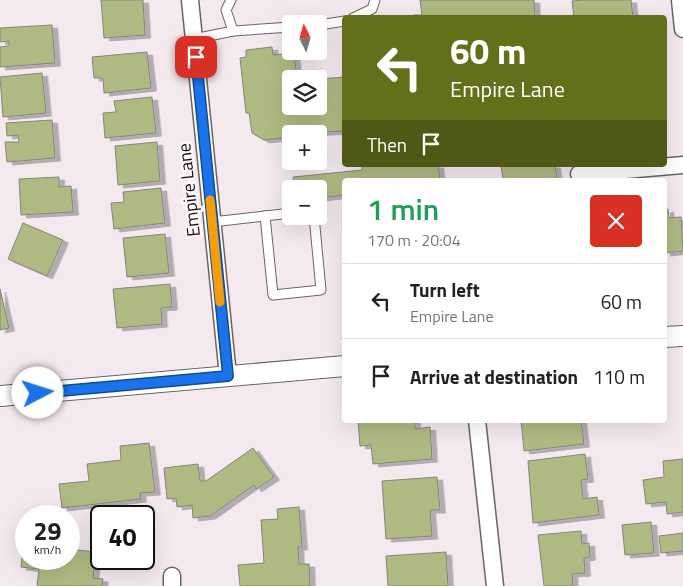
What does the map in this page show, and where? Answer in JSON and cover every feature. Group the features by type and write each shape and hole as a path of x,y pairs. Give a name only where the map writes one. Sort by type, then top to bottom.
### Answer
{"street":[{"name":"Empire Lane","path":"190,0 228,376"},
{"path":"680,0 683,29"},
{"path":"667,166 683,164"},
{"path":"578,174 652,167"},
{"path":"667,337 683,336"},
{"path":"0,396 342,366"},
{"path":"477,423 495,586"}],"lane":[{"path":"231,0 226,10 233,31"},
{"path":"359,15 372,9 375,0"},
{"path":"328,23 342,21"},
{"path":"194,39 233,31 282,28"},
{"path":"212,222 282,215"},
{"path":"265,216 273,295 321,290 315,225"}],"building":[{"path":"101,0 143,0 145,35 104,38"},
{"path":"420,0 534,0 535,15 422,15"},
{"path":"631,0 633,15 574,15 572,1"},
{"path":"52,25 55,63 0,67 0,47 9,46 9,41 0,42 0,28"},
{"path":"272,47 273,55 282,54 282,60 295,60 296,70 282,70 282,115 327,115 327,78 342,77 342,131 327,132 327,125 282,125 282,138 264,140 252,133 249,113 246,113 240,58 246,57 246,50"},
{"path":"147,52 151,88 104,93 103,78 94,78 92,57"},
{"path":"42,73 46,113 3,117 0,77"},
{"path":"152,97 156,133 105,138 103,113 116,112 114,101"},
{"path":"52,120 55,158 7,162 5,142 19,142 18,135 7,136 6,123"},
{"path":"157,142 160,181 118,185 115,146"},
{"path":"362,167 438,167 440,178 342,178 342,195 327,197 327,180 293,180 293,177 362,170"},
{"path":"501,167 555,167 557,178 503,178"},
{"path":"59,177 59,187 71,186 73,212 21,215 19,179"},
{"path":"161,188 165,223 114,229 111,203 124,202 123,192"},
{"path":"667,209 669,218 681,217 683,251 667,253"},
{"path":"23,223 63,240 47,276 8,259"},
{"path":"165,234 169,273 127,277 123,238"},
{"path":"170,284 172,307 161,308 162,324 117,328 113,289"},
{"path":"0,289 9,328 0,330"},
{"path":"358,423 415,423 415,429 430,427 432,459 373,464 371,445 360,446"},
{"path":"521,423 581,423 584,444 524,451"},
{"path":"149,443 155,492 140,493 141,499 80,506 62,505 59,484 89,481 87,464 121,460 120,446"},
{"path":"253,448 274,477 256,489 254,485 210,516 193,518 192,505 177,507 176,498 167,499 164,468 198,464 200,481 206,481"},
{"path":"585,454 588,479 581,480 583,499 597,497 599,515 533,523 528,461"},
{"path":"683,459 683,512 667,514 666,502 646,504 643,480 664,477 663,461"},
{"path":"437,477 440,510 430,510 432,536 386,539 382,481"},
{"path":"299,507 302,547 298,547 299,564 309,564 310,586 240,586 238,565 264,563 261,520 278,519 277,509"},
{"path":"651,522 654,553 625,555 622,525"},
{"path":"581,531 582,544 589,543 590,557 584,558 585,573 572,574 573,586 544,586 538,535"},
{"path":"683,533 683,551 661,553 659,536"},
{"path":"80,550 90,551 90,570 94,570 93,578 103,579 102,586 37,586 39,570 80,570"},
{"path":"446,552 448,586 388,586 386,556"}],"slow traffic":[{"path":"210,200 220,302"}],"route":[{"path":"38,393 228,376 196,57"}]}
